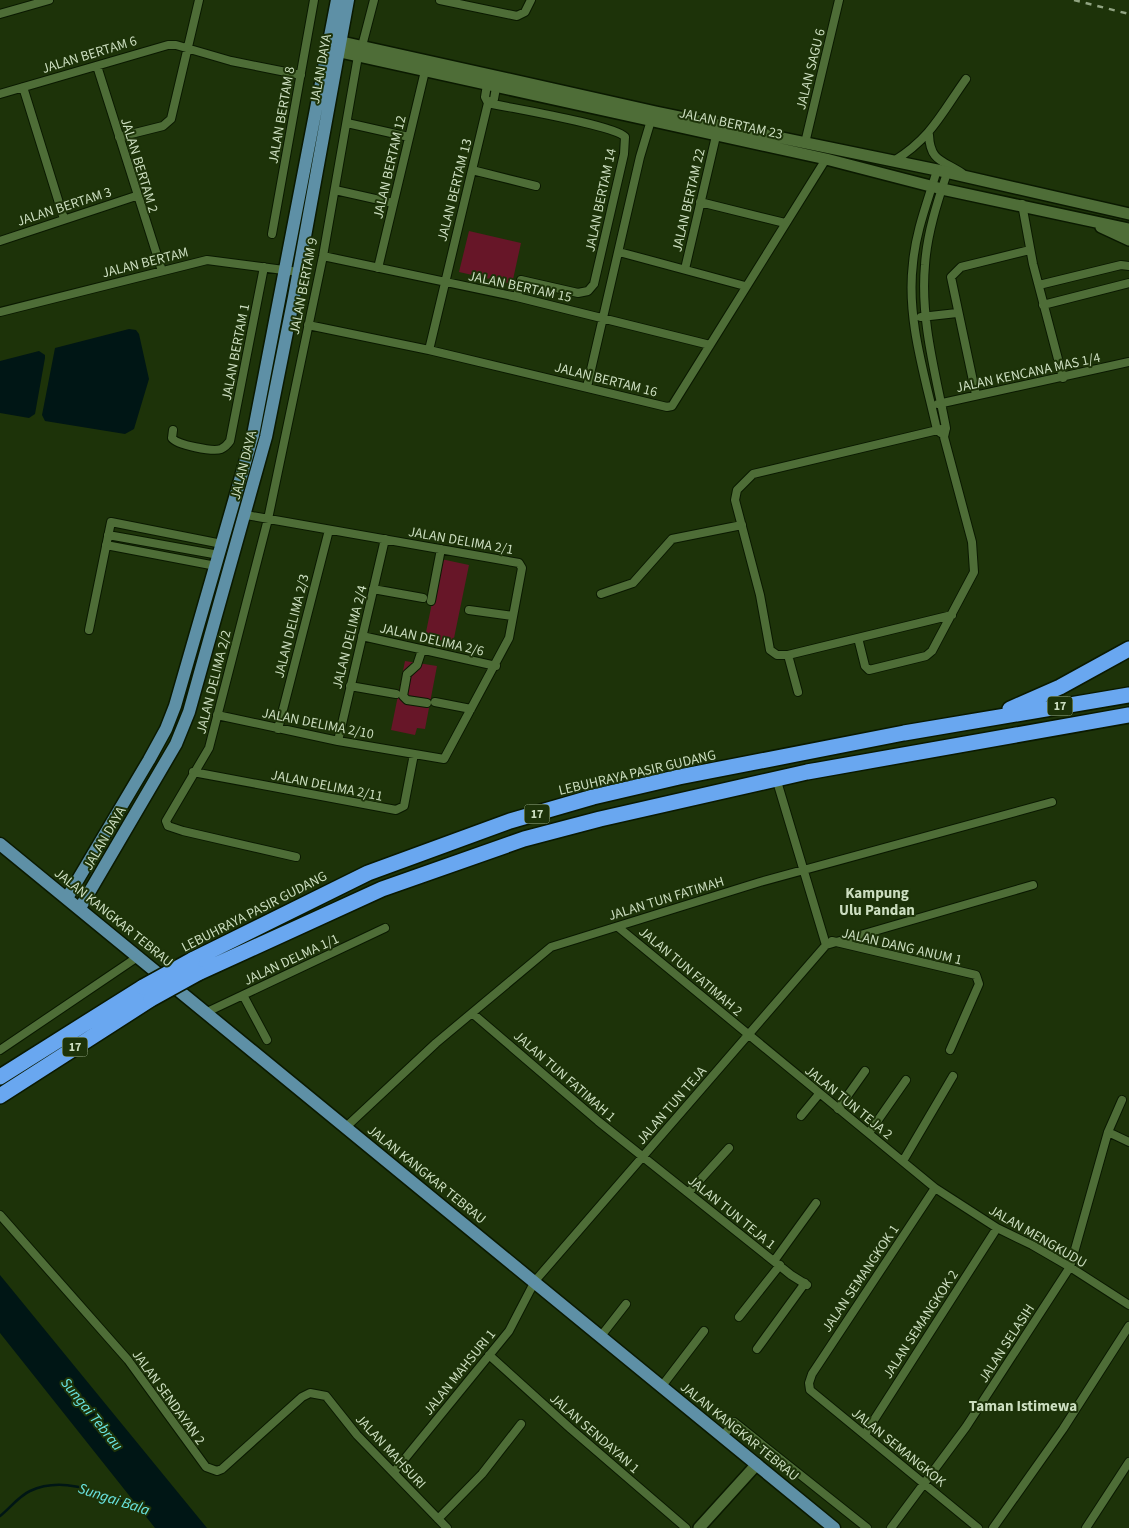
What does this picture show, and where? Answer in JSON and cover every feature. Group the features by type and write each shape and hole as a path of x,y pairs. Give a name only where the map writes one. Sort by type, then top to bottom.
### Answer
{"highway":[{"path":"990,717 1060,687 1129,649"},
{"name":"LEBUHRAYA PASIR GUDANG","path":"0,1076 147,993 368,873 510,822 593,797 679,777 990,717 1129,695"},
{"name":"LEBUHRAYA PASIR GUDANG","path":"195,967 382,889 454,862 524,839 776,778 1129,715"},
{"path":"1095,721 1129,724"},
{"name":"LEBUHRAYA PASIR GUDANG","path":"0,1096 147,993"}],"main road":[{"name":"JALAN DAYA","path":"80,908 176,744 189,712 246,515 266,437 292,271 333,46 337,0"},
{"name":"JALAN DAYA","path":"333,46 348,0"},
{"name":"JALAN DAYA","path":"67,898 149,760 166,729 175,706 253,435 292,271"},
{"path":"149,760 132,803 138,802 157,777"},
{"name":"JALAN KANGKAR TEBRAU","path":"0,844 140,956 834,1528"},
{"path":"46,881 61,885 80,878"},
{"path":"92,888 94,910 106,930"}],"street":[{"path":"0,14 49,0"},
{"path":"119,138 163,126 171,119 186,48 194,28 199,0"},
{"name":"JALAN BERTAM 8","path":"272,234 314,0"},
{"name":"JALAN BERTAM 9","path":"268,519 323,256 360,51 374,0"},
{"path":"440,0 517,16 525,12 531,0"},
{"name":"JALAN SAGU 6","path":"804,143 839,0"},
{"name":"JALAN BERTAM 6","path":"0,94 159,47 176,45 232,61 301,75"},
{"name":"JALAN BERTAM 23","path":"333,46 652,117 804,143 894,161 1129,214"},
{"name":"JALAN BERTAM 23","path":"360,51 424,71 494,83"},
{"name":"JALAN BERTAM 2","path":"97,66 136,196 162,271"},
{"name":"JALAN BERTAM 12","path":"378,268 424,71"},
{"path":"894,161 917,146 929,134 966,79"},
{"name":"JALAN BERTAM 13","path":"428,350 488,103 494,99 494,83"},
{"path":"23,87 64,219"},
{"name":"JALAN BERTAM 14","path":"488,103 621,132 625,136 624,154 594,284 588,291 578,293 521,280 517,297"},
{"path":"588,387 640,158 652,117"},
{"name":"JALAN BERTAM 23","path":"652,117 716,136 826,159 937,187 1078,216 1129,229"},
{"path":"346,123 409,137"},
{"path":"929,134 930,150 934,155 966,176"},
{"name":"JALAN BERTAM 22","path":"685,269 716,136"},
{"path":"624,154 640,158"},
{"name":"JALAN BERTAM 16","path":"308,325 428,350 667,407 672,406 745,286 826,159"},
{"path":"472,170 536,186"},
{"path":"942,171 937,187 919,226 912,264 914,317 937,430 944,436"},
{"path":"858,638 865,666 872,670 926,656 932,651 974,572 972,542 944,436 946,428 925,318 924,281 927,248 937,187"},
{"path":"335,190 393,203"},
{"name":"JALAN BERTAM 3","path":"0,241 136,196"},
{"path":"700,202 785,223"},
{"path":"1022,204 1030,250 1063,378"},
{"path":"1078,216 1129,240"},
{"path":"976,395 957,313 951,277 955,271 1030,250"},
{"path":"619,252 745,286"},
{"name":"JALAN BERTAM 15","path":"323,256 517,297 710,345"},
{"name":"JALAN BERTAM","path":"0,312 210,260 292,271"},
{"path":"1039,285 1121,265 1129,266"},
{"name":"JALAN BERTAM 1","path":"173,430 172,438 178,444 215,450 224,447 230,441 264,267"},
{"path":"1043,305 1129,283"},
{"path":"914,317 925,318 957,313"},
{"name":"JALAN KENCANA MAS 1/4","path":"932,405 1063,378 1129,362"},
{"path":"946,428 753,474 736,490 735,500 760,595 770,650 777,655 788,655 952,615"},
{"name":"JALAN DELIMA 2/1","path":"246,515 522,565 509,638 496,666 444,758 414,754"},
{"name":"JALAN DELIMA 2/2","path":"268,519 209,748 193,772 166,821 168,826 183,831 296,857"},
{"path":"89,630 111,522 219,555"},
{"path":"601,594 633,583 672,539 742,525"},
{"name":"JALAN DELIMA 2/3","path":"278,729 329,530"},
{"path":"108,535 219,555"},
{"name":"JALAN DELIMA 2/4","path":"338,741 385,539"},
{"path":"106,546 219,555"},
{"path":"373,589 427,600 441,549"},
{"path":"469,610 513,616"},
{"name":"JALAN DELIMA 2/6","path":"362,636 496,666"},
{"path":"422,650 418,665 407,674 403,696 407,700 471,709"},
{"path":"788,655 798,692"},
{"path":"350,686 396,694"},
{"name":"JALAN DELIMA 2/10","path":"217,715 338,741 414,754"},
{"name":"JALAN DELIMA 2/11","path":"193,772 396,810 404,806 414,754"},
{"path":"776,778 829,943 1033,885"},
{"name":"JALAN TUN FATIMAH","path":"346,1126 436,1043 551,946 804,870 1052,802"},
{"name":"JALAN TUN FATIMAH 2","path":"618,927 748,1034"},
{"name":"JALAN DELMA 1/1","path":"207,1012 385,928"},
{"name":"JALAN TUN TEJA","path":"534,1281 829,943"},
{"name":"JALAN DANG ANUM 1","path":"829,943 976,976 979,984 950,1050"},
{"path":"0,1050 140,956"},
{"path":"243,995 267,1040"},
{"name":"JALAN TUN FATIMAH 1","path":"472,1013 642,1157"},
{"name":"JALAN TUN TEJA 2","path":"748,1034 935,1188"},
{"path":"838,1108 864,1071"},
{"path":"903,1160 954,1076"},
{"path":"869,1133 906,1080"},
{"path":"801,1116 819,1094"},
{"name":"JALAN SELASIH","path":"891,1528 966,1427 1070,1267 1108,1132 1122,1100"},
{"path":"1108,1132 1129,1142"},
{"path":"689,1192 729,1148"},
{"name":"JALAN TUN TEJA 1","path":"642,1157 806,1284 757,1349"},
{"name":"JALAN MENGKUDU","path":"935,1188 997,1228 1032,1244 1129,1305"},
{"name":"JALAN SEMANGKOK 1","path":"808,1383 812,1374 935,1188"},
{"path":"739,1317 816,1203"},
{"name":"JALAN SENDAYAN 2","path":"0,1215 133,1366 206,1467 217,1471 222,1469 295,1403 310,1393 316,1394"},
{"name":"JALAN SEMANGKOK 2","path":"865,1434 997,1228"},
{"name":"JALAN MAHSURI 1","path":"394,1472 509,1330 534,1281"},
{"path":"601,1336 626,1304"},
{"path":"993,1528 1063,1429 1129,1326"},
{"path":"662,1386 704,1331"},
{"name":"JALAN SENDAYAN 1","path":"489,1355 686,1528"},
{"name":"JALAN SEMANGKOK","path":"808,1383 810,1390 978,1528"},
{"name":"JALAN MAHSURI","path":"316,1394 326,1396 357,1435 447,1528"},
{"path":"723,1436 734,1422 867,1528"},
{"path":"438,1519 482,1474 521,1424"},
{"path":"1086,1528 1129,1462"},
{"path":"699,1528 757,1464"}],"shaded area":[{"path":"469,231 521,243 512,284 459,272"},
{"path":"441,559 469,565 453,643 425,637"},
{"path":"405,661 437,666 425,729 417,728 415,735 391,730"}],"water":[{"path":"129,329 136,330 139,334 149,379 134,429 125,434 45,421 42,415 55,348"},
{"path":"39,351 45,355 45,358 35,414 29,418 0,413 0,361"},
{"name":"Sungai Tebrau","path":"0,1275 207,1528 155,1528 0,1333"}],"waterway":[{"name":"Sungai Bala","path":"0,1516 26,1493 44,1486 58,1485 86,1489 141,1508"}],"railway":[{"path":"1074,0 1129,14"}],"district":[{"name":"Kampung Ulu Pandan","path":"877,902"},
{"name":"Taman Istimewa","path":"1023,1406"}]}
